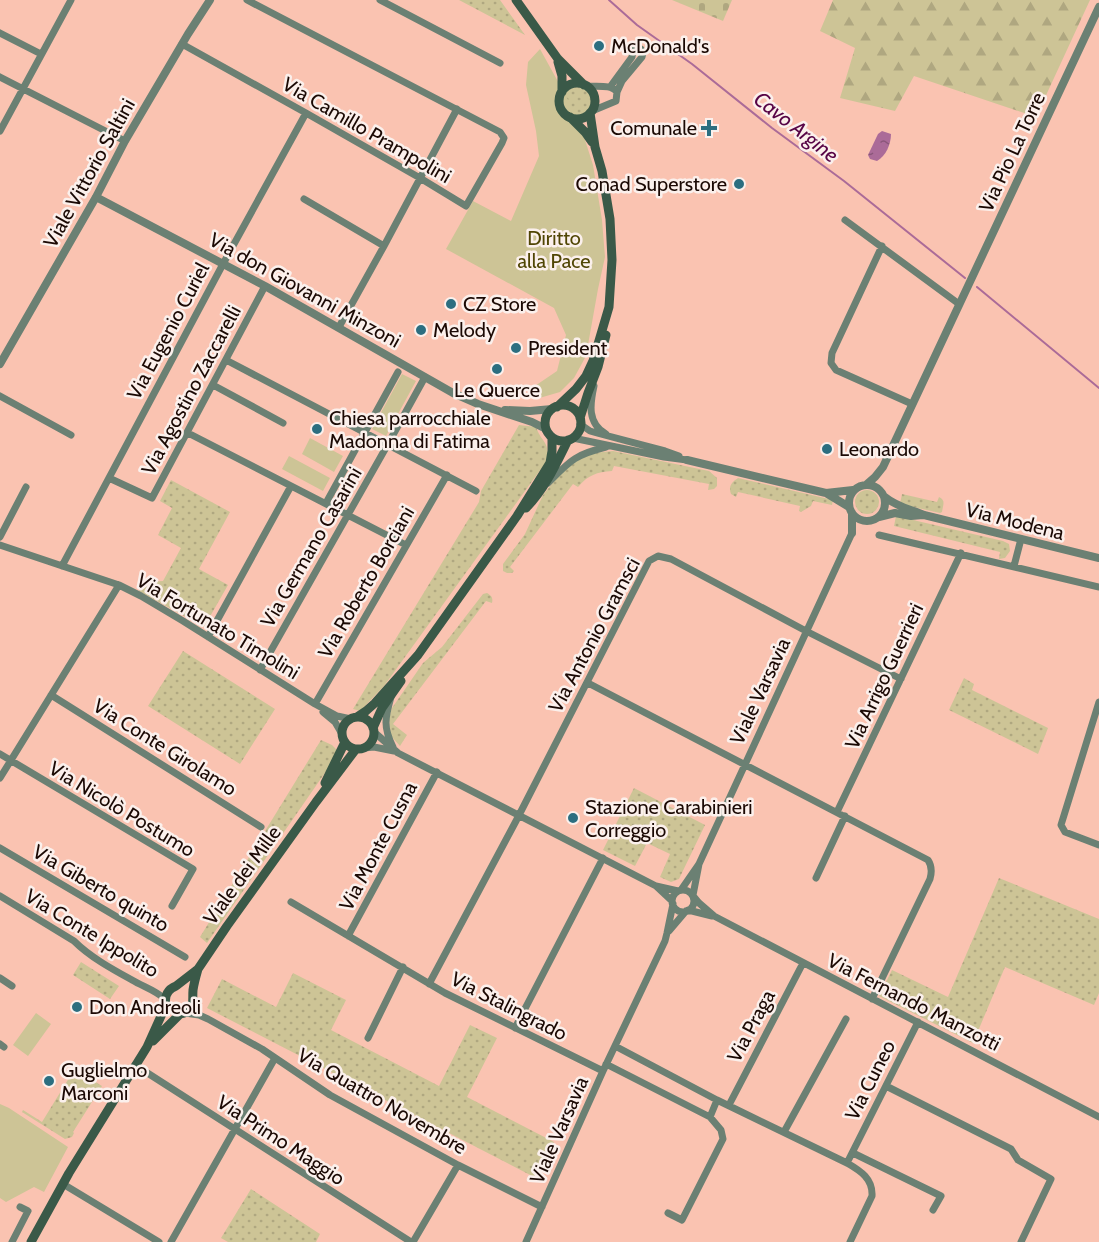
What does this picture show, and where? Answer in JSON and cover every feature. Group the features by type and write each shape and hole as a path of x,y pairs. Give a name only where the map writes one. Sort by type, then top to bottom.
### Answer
{"main road":[{"path":"516,0 558,60 592,91 595,99 591,112 579,119 570,117"},
{"path":"558,60 562,76 560,106 565,114 585,132 595,147"},
{"path":"562,92 572,84 585,86"},
{"path":"555,408 576,389 586,376 593,361 609,307 612,274 611,232 595,147 591,112"},
{"name":"Viale dei Mille","path":"517,516 533,501 571,439 580,429 588,393 606,339 606,319"},
{"path":"555,408 563,406 573,409 580,421"},
{"name":"Viale dei Mille","path":"316,802 344,738 344,725 370,707 418,655 517,516 550,463 552,452 546,418 555,408"},
{"path":"549,434 557,440 571,439"},
{"name":"Viale dei Mille","path":"31,1242 63,1184 147,1047 169,990 198,969 316,802 360,748 372,741 382,708 418,655"},
{"path":"354,718 367,720 374,730"},
{"path":"344,738 352,748 360,748"},
{"name":"Viale dei Mille","path":"147,1047 192,1007 198,969"},
{"path":"176,986 186,987 193,999"},
{"path":"165,1002 171,1012 182,1014"}],"street":[{"path":"0,131 71,0"},
{"name":"Viale Vittorio Saltini","path":"0,364 96,197 125,141 210,0"},
{"path":"247,0 457,109 339,327"},
{"path":"380,0 500,63"},
{"name":"Via Pio La Torre","path":"867,484 883,467 1097,11 1099,2"},
{"path":"0,33 41,54"},
{"name":"Via Camillo Prampolini","path":"182,44 306,112 466,206 504,138 500,132 457,109"},
{"path":"591,112 616,101 622,81 642,57 643,53 640,49 633,50 632,57 610,87"},
{"path":"0,77 125,141"},
{"path":"585,86 610,87 617,92"},
{"name":"Via Eugenio Curiel","path":"62,566 306,112"},
{"name":"Via don Giovanni Minzoni","path":"96,197 265,286 425,377 470,400 538,424 549,434"},
{"path":"304,200 384,246"},
{"path":"845,220 959,304"},
{"path":"882,246 832,354 831,363 836,370 912,404"},
{"name":"Via Agostino Zaccarelli","path":"109,478 152,498 265,286"},
{"path":"226,360 476,491"},
{"path":"598,368 590,411 598,428 611,437"},
{"path":"326,503 398,372"},
{"name":"Via Germano Casarini","path":"260,670 425,377"},
{"path":"213,385 283,423"},
{"path":"0,396 70,435"},
{"name":"Via don Giovanni Minzoni","path":"498,410 530,411 555,408"},
{"path":"580,421 590,430 665,451 687,460"},
{"path":"188,433 406,545"},
{"path":"571,439 687,460 826,493 853,490 867,484 876,486 884,495 885,506 879,517 866,521 856,517 826,493"},
{"name":"Viale dei Mille","path":"540,491 572,459 610,446"},
{"name":"Via Pio La Torre","path":"883,467 884,495"},
{"name":"Via Roberto Borciani","path":"315,704 447,475"},
{"path":"208,637 291,486"},
{"path":"0,537 26,487"},
{"path":"850,510 849,498 853,490"},
{"name":"Via Modena","path":"884,495 897,506 924,515 1099,558"},
{"name":"Viale Varsavia","path":"850,510 852,533"},
{"name":"Via Modena","path":"879,517 895,513 911,516 924,515"},
{"name":"Viale Varsavia","path":"668,933 674,895 699,864 852,533 866,521"},
{"path":"879,535 1099,587"},
{"path":"1014,566 1021,539"},
{"name":"Via Fortunato Timolini","path":"0,545 119,585 162,608 315,704 337,716 354,718"},
{"name":"Via Arrigo Guerrieri","path":"837,812 961,553"},
{"name":"Via Antonio Gramsci","path":"429,984 519,816 649,561 658,556 671,559 806,631"},
{"path":"0,777 119,585"},
{"path":"806,631 901,679"},
{"path":"588,683 928,860 931,864 930,879 872,999"},
{"path":"392,693 386,715 386,728 396,752"},
{"name":"Via Conte Girolamo","path":"51,694 261,827"},
{"path":"1099,702 1096,722 1061,825 1065,832 1099,845"},
{"name":"Via Fortunato Timolini","path":"315,704 335,723 344,738"},
{"path":"374,730 396,752"},
{"path":"360,748 374,747 396,752 437,772 656,886 673,902 674,907 680,911 687,911"},
{"name":"Via Nicolò Postumo","path":"0,754 193,869 172,906"},
{"name":"Via Monte Cusna","path":"348,936 437,772"},
{"path":"816,878 845,816"},
{"name":"Via Giberto quinto","path":"0,848 185,957"},
{"path":"515,1028 603,858"},
{"name":"Viale Varsavia","path":"528,1241 604,1068 668,933 694,903 693,896 699,864"},
{"path":"656,886 687,890 693,896"},
{"name":"Via Conte Ippolito","path":"0,896 74,941 82,950 135,982 155,991 165,1002"},
{"name":"Via Fernando Manzotti","path":"693,896 714,916 1099,1117"},
{"name":"Via Stalingrado","path":"291,902 429,984 515,1028 710,1117"},
{"name":"Via Fernando Manzotti","path":"687,911 714,916"},
{"name":"Via Praga","path":"729,1105 803,963"},
{"path":"368,1038 403,967"},
{"path":"0,978 12,986"},
{"name":"Via Quattro Novembre","path":"193,999 200,1012 208,1019"},
{"name":"Via Quattro Novembre","path":"182,1014 199,1015 208,1019 275,1058 330,1095 542,1207"},
{"path":"784,1132 846,1019"},
{"name":"Via Cuneo","path":"848,1163 918,1022"},
{"path":"615,1046 717,1100 848,1163 867,1177 873,1192 850,1242"},
{"path":"171,1242 275,1058"},
{"name":"Via Primo Maggio","path":"135,1065 412,1242"},
{"path":"886,1086 1011,1149 1018,1160 1051,1179 1021,1242"},
{"path":"668,1213 682,1220 723,1139 721,1130 710,1117 717,1100"},
{"path":"853,1153 941,1196 933,1210"},
{"path":"412,1242 458,1164"},
{"path":"63,1184 159,1242"},
{"path":"12,1242 28,1211 20,1207"}],"green space":[{"path":"459,0 500,0 525,35"},
{"path":"672,0 732,0 723,21"},
{"path":"833,0 1090,0 1036,117 914,76 895,111 840,98 855,48 820,31"},
{"name":"Diritto alla Pace","path":"540,49 578,118 593,165 602,220 605,257 586,356 574,378 560,392 536,399 529,390 557,371 566,335 554,308 446,249 473,201 511,221 539,156 526,85 528,62"},
{"path":"577,87 587,91 591,101 587,111 577,115 567,111 563,101 567,91"},
{"path":"402,374 416,381 386,436 372,429"},
{"path":"519,425 536,427 547,446 546,462 384,686 360,711 353,709 479,502 481,491"},
{"path":"310,438 343,456 334,472 302,454"},
{"path":"613,451 709,471 717,478 717,486 708,490 709,484 614,466 612,471 593,475 578,487 573,484 510,567 514,571 507,573 503,571 503,564 525,534 543,495 559,475 574,461 593,453"},
{"path":"289,456 330,478 323,491 282,469"},
{"path":"738,478 833,500 832,505 813,501 811,506 801,512 799,511 800,506 738,492 736,497 731,494 730,486"},
{"path":"171,480 230,512 199,569 228,585 204,627 139,591 144,582 163,581 181,548 158,535 172,508 160,501"},
{"path":"867,490 872,491 878,497 878,507 872,513 867,514 862,513 856,507 855,502 856,497 862,491"},
{"path":"902,494 937,502 939,497 943,501 942,512 900,504"},
{"path":"896,516 1003,541 1009,544 1010,551 1005,558 999,559 1000,552 894,526"},
{"path":"487,593 492,597 492,603 486,601 393,724 407,735 400,746 391,736 389,718 392,708 423,663 442,647 483,594"},
{"path":"183,651 275,709 240,764 148,706"},
{"path":"964,678 974,684 972,690 1048,728 1038,754 949,710"},
{"path":"321,740 337,750 329,767 207,943 200,937"},
{"path":"634,788 705,825 679,879 671,882 660,877 670,854 647,843 635,866 603,850"},
{"path":"999,878 1099,919 1099,993 1094,1005 1005,967 973,1043 879,996 892,970 948,997"},
{"path":"81,962 119,986 110,999 73,975"},
{"path":"293,973 346,1000 331,1030 439,1086 470,1025 497,1038 467,1097 554,1142 536,1178 207,1008 222,979 276,1007"},
{"path":"36,1013 51,1024 28,1056 13,1045"},
{"path":"77,1065 81,1068 79,1072 102,1086 72,1137 65,1139 22,1112 23,1110 42,1122"},
{"path":"0,1104 68,1147 44,1192 34,1187 6,1202 0,1198"},
{"path":"251,1189 320,1234 316,1242 228,1242 221,1238"}],"water":[{"path":"882,131 891,134 887,149 877,161 870,159 868,155 878,134"}],"waterway":[{"name":"Cavo Argine","path":"609,0 637,25 692,64 772,128 844,181 965,278"},
{"path":"977,287 1099,388"}],"place":[{"name":"McDonald's","path":"599,46"},
{"name":"Comunale","path":"709,128"},
{"name":"Conad Superstore","path":"739,184"},
{"name":"CZ Store","path":"451,304"},
{"name":"Melody","path":"421,330"},
{"name":"President","path":"516,348"},
{"name":"Le Querce","path":"497,369"},
{"name":"Chiesa parrocchiale Madonna di Fatima","path":"317,429"},
{"name":"Leonardo","path":"827,449"},
{"name":"Stazione Carabinieri Correggio","path":"573,818"},
{"name":"Don Andreoli","path":"77,1007"},
{"name":"Guglielmo Marconi","path":"49,1081"}]}
